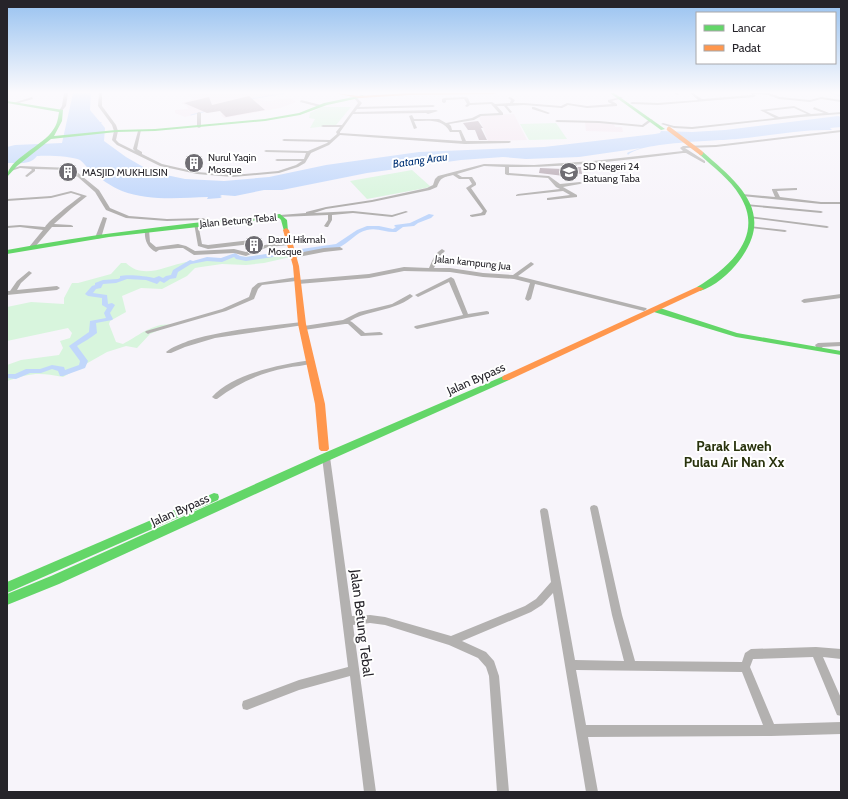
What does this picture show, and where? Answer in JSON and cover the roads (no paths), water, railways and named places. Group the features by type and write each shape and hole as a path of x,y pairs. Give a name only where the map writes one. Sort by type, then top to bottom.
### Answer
{"main road":[{"path":"11,171 48,140 55,130"},
{"path":"48,140 60,137 151,130"},
{"name":"Jalan Bypass","path":"7,600 55,580 503,370 644,309 687,289 712,274 748,240 751,227 750,217 733,182 696,155 669,130"},
{"name":"Jalan Bypass","path":"292,462 325,453 511,376 657,310 701,288 720,276 729,268 739,250 743,227 743,200"},
{"name":"Jalan Betung Tebal","path":"7,252 32,246 147,230 209,222 280,216 284,220 298,281 303,326 320,404 325,453"},
{"path":"657,310 729,334 841,352"},
{"path":"503,370 511,376"},
{"name":"Jalan Bypass","path":"7,588 224,492"},
{"path":"52,568 55,580"}],"street":[{"path":"339,130 337,133 339,134"},
{"path":"450,130 460,131 465,142"},
{"path":"140,131 135,149 140,153 168,164 161,165"},
{"path":"696,155 682,148 716,146 841,131"},
{"path":"113,132 114,140 118,144 161,165 197,173 233,176 283,171 302,163 309,152"},
{"path":"266,151 309,152 331,141 339,134 465,142 509,142"},
{"path":"284,140 331,141"},
{"path":"308,213 326,208 372,201 428,189 435,186 437,179 440,177 484,165 538,165 696,155"},
{"path":"277,160 304,160"},
{"path":"507,165 507,174 549,177 558,186 575,196 549,199"},
{"path":"11,171 20,167 71,169 97,192 108,209 128,218 167,220 204,219 209,222"},
{"path":"28,176 34,170 32,167"},
{"path":"454,174 461,178 470,178 474,183 474,185 468,188 485,211 483,214 472,216"},
{"path":"558,186 580,183"},
{"path":"778,198 774,190 795,189"},
{"path":"518,195 564,190"},
{"path":"7,200 51,197 70,192 85,196"},
{"path":"32,246 48,227 69,207 85,196 97,192"},
{"path":"743,200 778,198 821,203 841,203"},
{"path":"743,200 821,212"},
{"path":"280,216 308,213 353,212 392,216 406,212"},
{"path":"326,226 330,220 330,213"},
{"path":"750,217 827,227"},
{"path":"98,238 105,218"},
{"path":"196,224 198,244 201,246 234,245 251,242"},
{"path":"7,227 71,226"},
{"path":"751,227 785,231"},
{"path":"147,230 148,242 156,250 180,246 196,253 234,251 246,254 267,246 292,252 340,249"},
{"path":"431,268 437,256 442,251"},
{"path":"514,277 531,264"},
{"name":"Jalan kampung Jua","path":"148,332 224,310 248,301 252,298 255,287 260,284 369,276 404,269 431,268 483,275 514,277 644,309"},
{"path":"450,270 451,279 466,316"},
{"path":"10,293 21,280 30,273"},
{"path":"418,295 451,279"},
{"path":"528,299 533,282"},
{"path":"10,293 57,288"},
{"path":"345,322 362,313 397,305 410,296"},
{"path":"804,301 841,296"},
{"path":"417,326 487,313"},
{"path":"169,352 203,338 345,322 350,323 363,335 380,334"},
{"path":"820,349 818,345 841,344"},
{"path":"215,397 249,376 271,369 311,362"},
{"name":"Jalan Betung Tebal","path":"325,453 370,792"},
{"path":"594,508 615,607 631,666"},
{"path":"544,511 592,792"},
{"path":"451,641 528,609 539,602 557,582"},
{"path":"348,621 370,618 385,621 451,641 482,655 490,664 494,676 503,792"},
{"path":"771,730 745,667 749,656 751,654 816,652 841,654"},
{"path":"816,652 841,711"},
{"path":"570,665 745,667"},
{"path":"247,705 299,685 354,670"},
{"path":"581,731 841,728"}],"water":[{"name":"Batang Arau","path":"65,130 105,130 104,141 126,157 152,172 185,179 224,181 269,177 326,165 419,152 544,147 655,134 660,133 661,131 817,130 662,145 647,147 628,155 627,153 641,148 579,157 526,159 503,157 461,160 367,173 282,190 264,190 235,196 222,195 220,198 207,199 208,197 153,198 122,191 98,177 80,160 72,158 59,156 37,156 28,162 7,163 7,147 15,145 62,143"}],"waterway":[{"path":"7,376 16,377 29,371 41,371 52,367 61,369 63,374 82,366 84,361 73,346 93,333 92,322 110,319 107,313 112,305 105,305 105,296 88,294 94,287 99,287 100,285 97,284 100,282 120,281 124,279 122,277 146,278 157,282 157,279 159,278 164,281 168,277 174,277 175,271 190,262 193,263 207,259 222,260 235,255 238,258 246,259 337,246 344,243 363,229 375,227 394,231 400,227 397,226 412,225 431,215"}],"place":[{"name":"Nurul Yaqin Mosque","path":"194,163"},
{"name":"MASJID MUKHLISIN","path":"68,172"},
{"name":"SD Negeri 24 Batuang Taba","path":"569,172"},
{"name":"Darul Hikmah Mosque","path":"254,245"}],"district":[{"name":"Parak Laweh Pulau Air Nan Xx","path":"734,454"}]}
